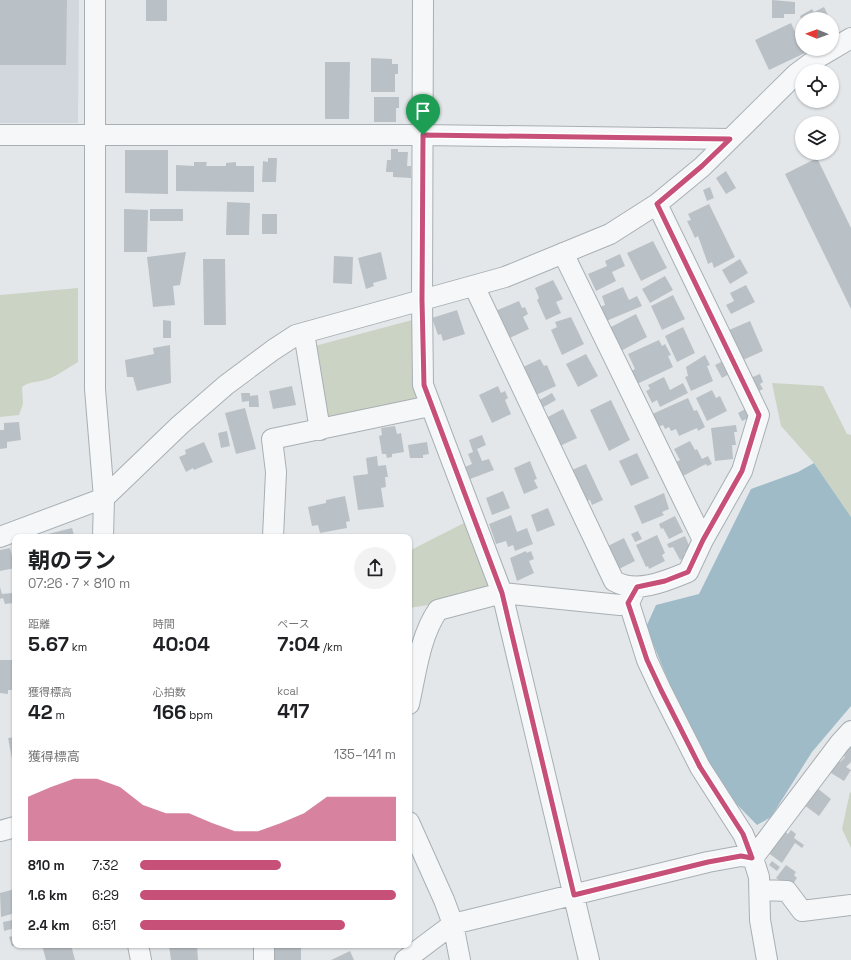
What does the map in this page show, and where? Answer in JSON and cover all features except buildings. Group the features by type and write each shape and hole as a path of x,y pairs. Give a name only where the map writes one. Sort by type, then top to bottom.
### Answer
{"street":[{"path":"95,0 95,389 104,498 103,534"},
{"path":"423,0 422,300 424,385 430,406 502,593 590,960"},
{"path":"0,537 104,498 180,425 226,385 296,335 505,277 610,234 657,204 702,166 796,74 819,57 851,38"},
{"path":"0,135 423,135 730,139"},
{"path":"412,692 425,638 432,619 438,610 502,593 620,605 633,595 688,572 703,540 742,471 759,415 657,204"},
{"path":"563,253 703,540"},
{"path":"474,286 614,581 633,595 647,660 661,690 700,767 743,834 759,877 760,920 767,960"},
{"path":"304,333 320,430"},
{"path":"273,534 276,472 272,440 430,406"},
{"path":"752,858 840,743 851,731"},
{"path":"0,831 12,827"},
{"path":"412,836 416,855 453,924 460,960"},
{"path":"405,960 453,924 708,862 741,856 752,858"},
{"path":"760,890 787,891 802,911 851,905"},
{"path":"139,948 141,960"},
{"path":"264,948 264,960"}],"shaded area":[{"path":"0,0 79,0 78,123 0,123"}],"green space":[{"path":"78,288 78,362 49,379 29,383 22,387 23,404 19,415 0,417 0,295"},
{"path":"416,319 425,405 324,425 311,347"},
{"path":"772,383 823,386 847,434 851,435 851,517 814,463 781,426"},
{"path":"464,523 472,527 496,586 441,603 412,608 412,549"},
{"path":"850,792 851,793 851,848 842,829"}],"water":[{"path":"814,463 851,517 851,706 812,752 771,817 757,825 707,774 646,627 656,605 699,594 751,489 798,472"}],"route":[{"path":"423,135 730,139 702,166 657,204 759,415 742,471 713,521 688,572 665,581 637,587 628,603 647,660 661,690 700,767 743,834 752,858 741,856 708,862 574,895 502,593 430,406 424,385 422,300 423,135"}]}
